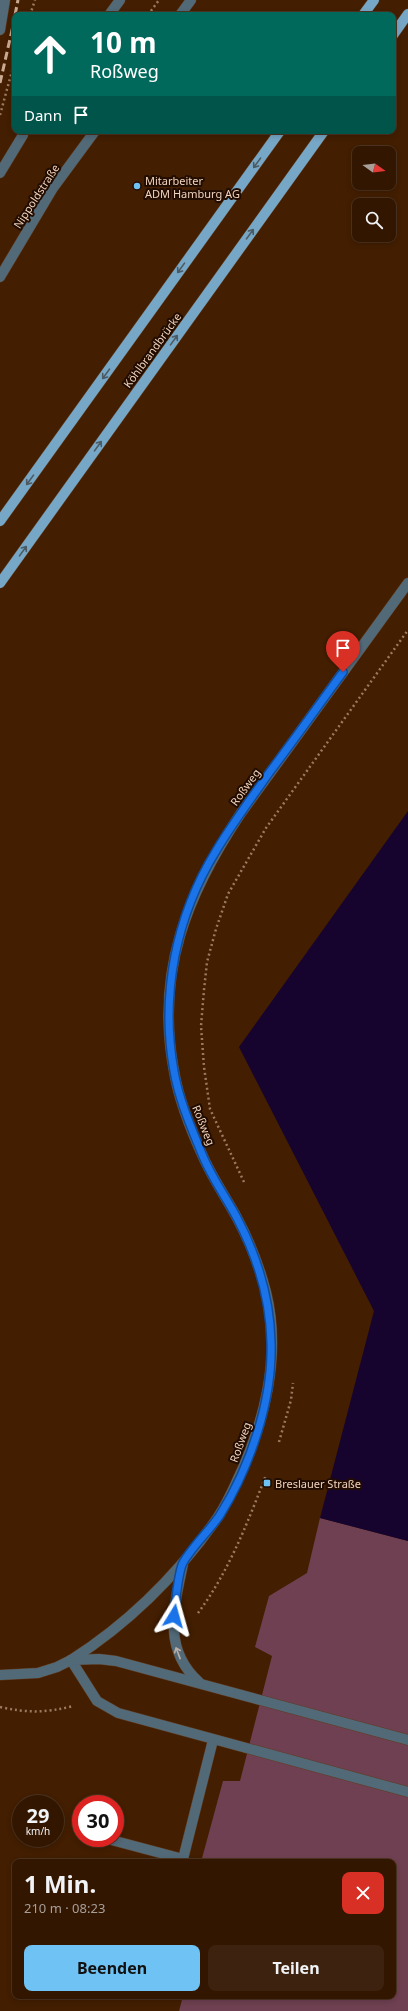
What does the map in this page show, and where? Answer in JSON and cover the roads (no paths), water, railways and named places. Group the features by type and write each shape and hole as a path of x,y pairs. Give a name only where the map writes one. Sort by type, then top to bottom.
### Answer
{"main road":[{"path":"365,12 374,0"},
{"path":"396,30 408,14"},
{"path":"0,521 278,134"},
{"name":"Köhlbrandbrücke","path":"0,583 322,134"}],"street":[{"path":"0,30 5,0"},
{"path":"111,12 120,0"},
{"path":"182,12 191,0"},
{"name":"Nippoldstraße","path":"0,277 53,188 93,134"},
{"path":"0,173 23,135"},
{"name":"Roßweg","path":"71,1660 102,1639 126,1619 183,1564 220,1515 252,1445 266,1397 270,1374 271,1343 266,1293 255,1256 237,1219 206,1164 184,1109 174,1071 169,1028 169,985 174,956 200,880 215,852 240,813 408,583"},
{"path":"183,1564 174,1616 175,1645 184,1666 200,1684"},
{"path":"0,1675 38,1673 57,1668 71,1660 99,1659 116,1661 408,1740"},
{"path":"71,1660 97,1701 110,1710 128,1717 408,1792"},
{"path":"182,1859 213,1740"},
{"path":"124,1844 178,1859"}],"railway":[{"path":"16,12 18,0"},
{"path":"0,83 12,30"}],"place":[{"name":"Mitarbeiter ADM Hamburg AG","path":"137,186"},
{"name":"Breslauer Straße","path":"267,1483"}]}
